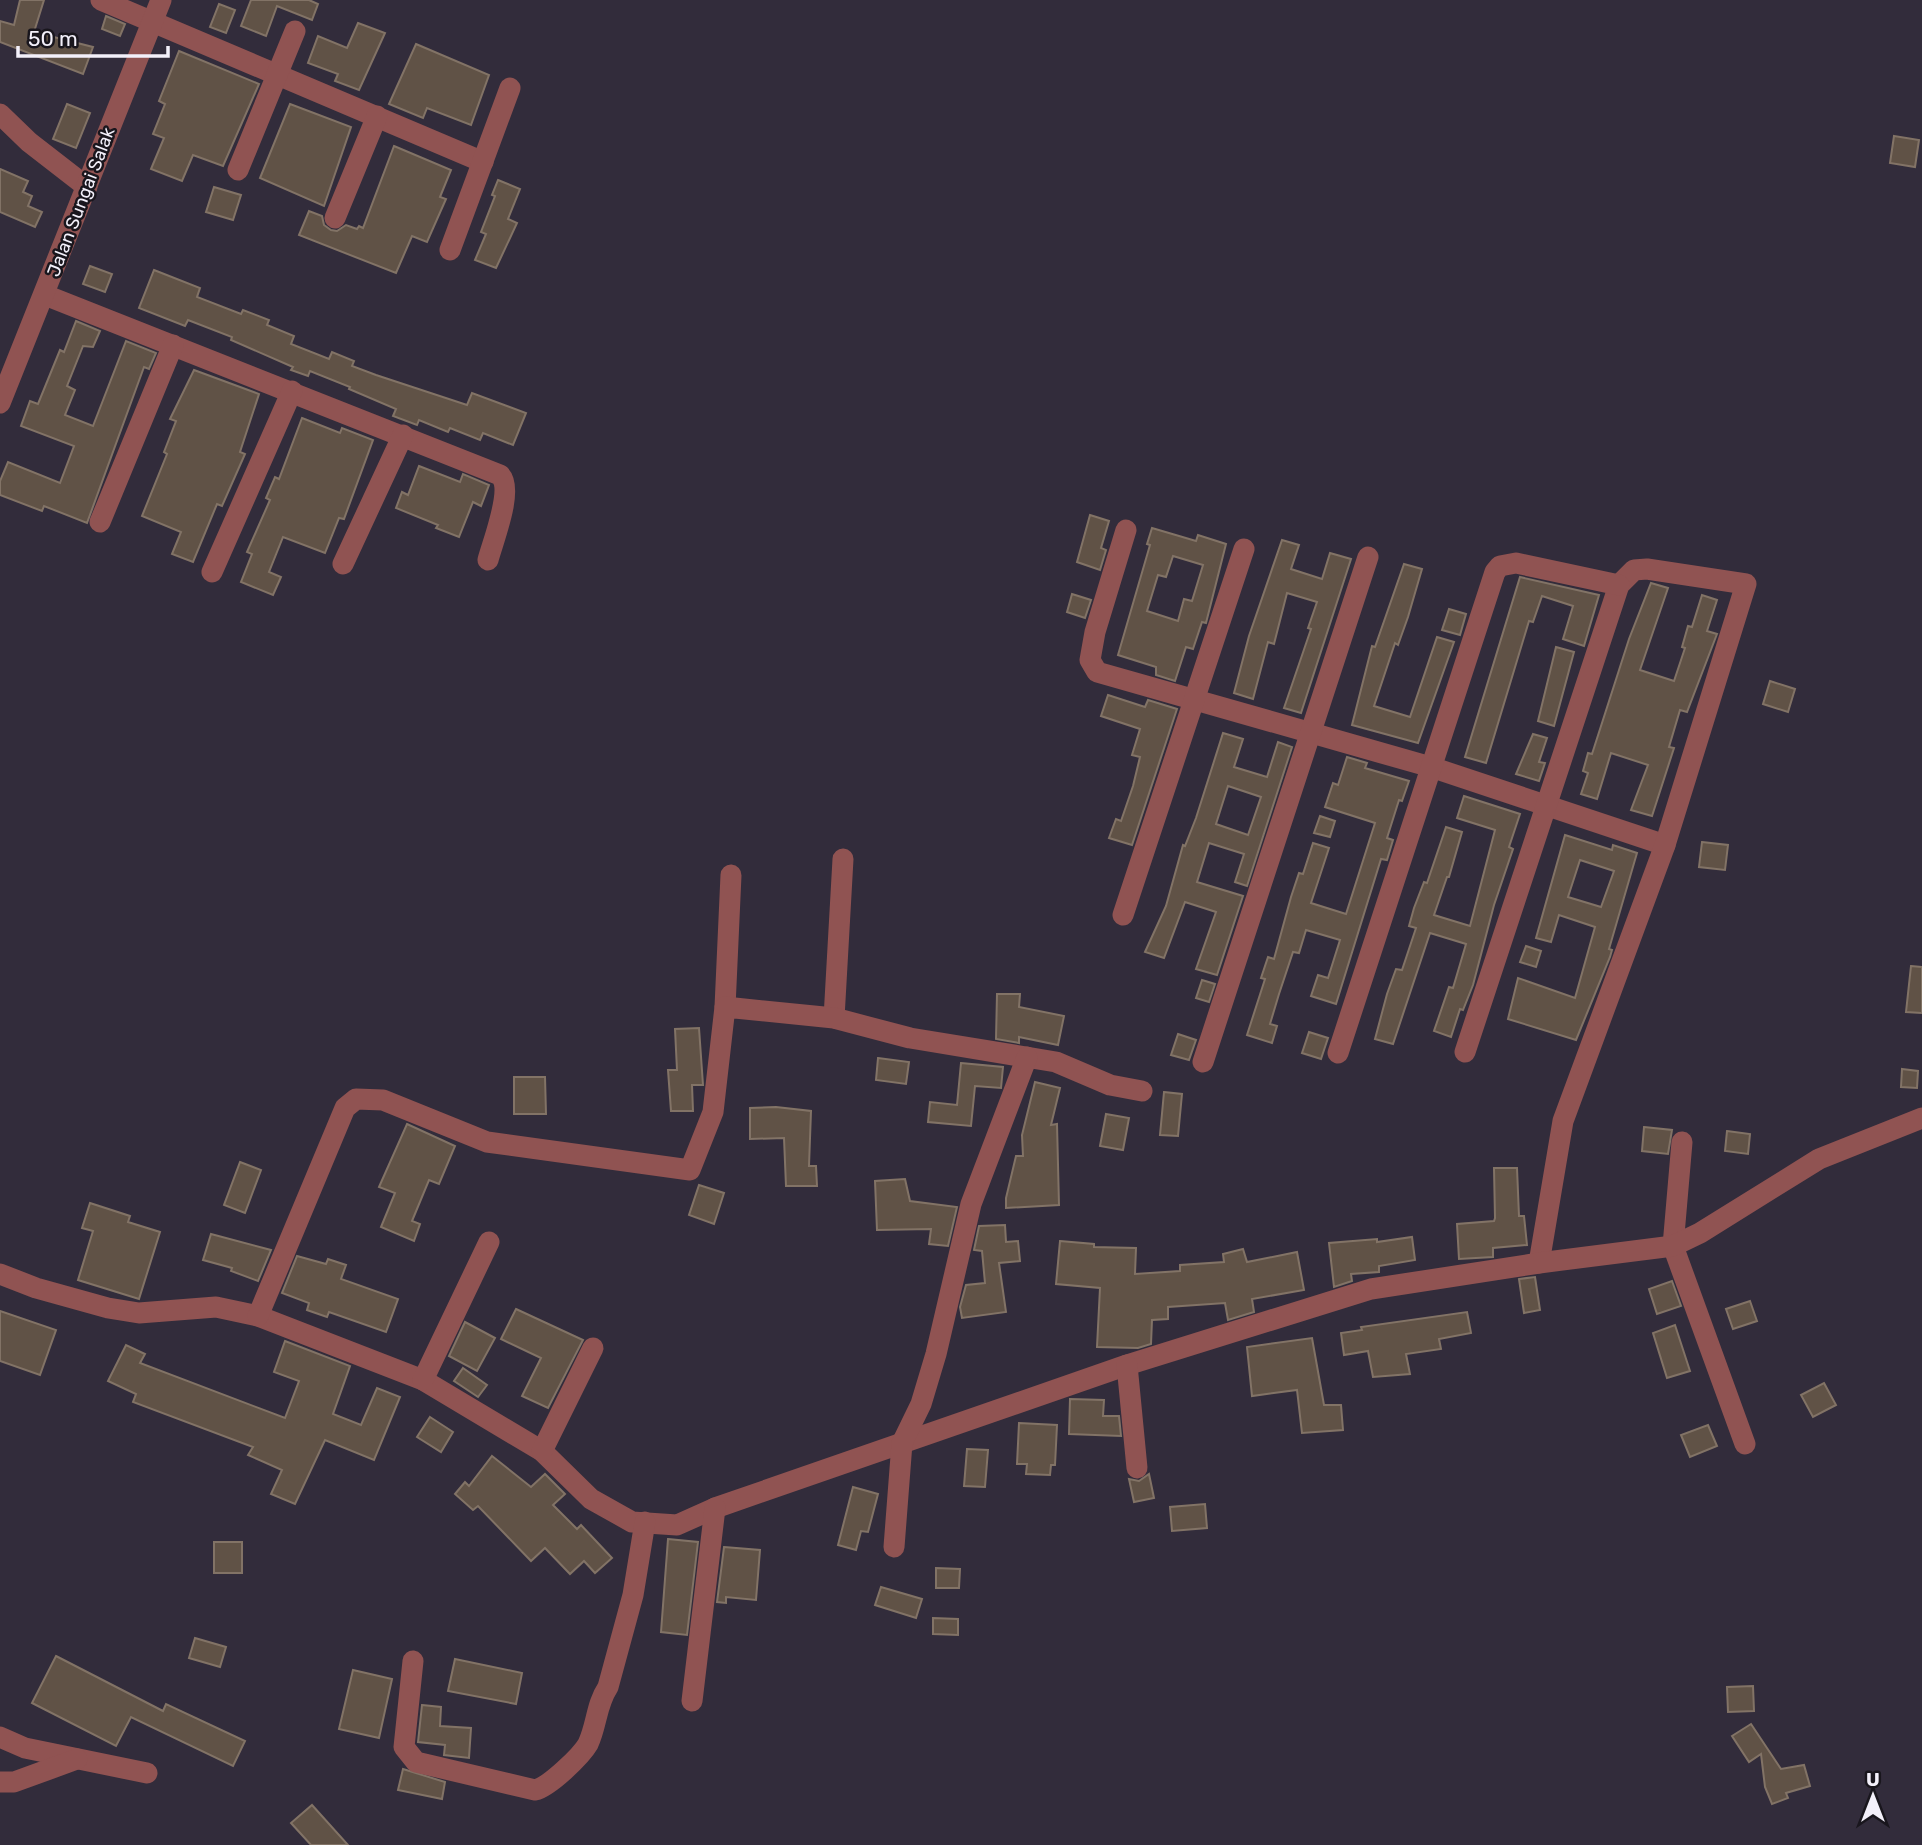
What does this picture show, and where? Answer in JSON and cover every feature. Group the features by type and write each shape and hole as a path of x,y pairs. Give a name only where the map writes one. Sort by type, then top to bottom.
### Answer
{"street":[{"path":"101,0 156,10 278,73 483,162"},
{"name":"Jalan Sungai Salak","path":"0,403 156,10"},
{"path":"238,170 295,31"},
{"path":"450,250 510,88"},
{"path":"0,114 29,142 87,187"},
{"path":"335,218 377,116"},
{"path":"45,295 493,471 505,480 506,493 488,560"},
{"path":"100,522 173,345"},
{"path":"212,572 292,391"},
{"path":"343,565 403,435"},
{"path":"1126,530 1095,632 1091,666 1097,672 1194,702 1431,767 1665,845"},
{"path":"1123,915 1244,549"},
{"path":"1203,1062 1368,557"},
{"path":"1338,1053 1495,572 1500,566 1516,563 1619,585"},
{"path":"1465,1052 1619,585 1627,574 1647,569 1746,584 1665,845 1563,1121 1539,1263"},
{"path":"834,1018 843,859"},
{"path":"258,1316 345,1108 356,1099 383,1100 487,1142 690,1170 713,1112 725,1007 731,875"},
{"path":"725,1007 834,1018 910,1038 1056,1062 1110,1085 1142,1091"},
{"path":"894,1548 902,1443 921,1404 936,1354 971,1204 1027,1057"},
{"path":"0,1274 36,1288 107,1308 139,1313 216,1307 258,1316 423,1380 542,1451 591,1499 632,1522 677,1525 715,1508 1127,1364 1371,1289 1673,1246 1700,1233 1819,1159 1922,1118"},
{"path":"1682,1142 1673,1246 1745,1444"},
{"path":"423,1380 489,1242"},
{"path":"542,1451 593,1348"},
{"path":"1127,1364 1137,1468"},
{"path":"692,1701 715,1508"},
{"path":"413,1661 404,1747 416,1762 535,1790 547,1787 587,1746 601,1698 613,1672 633,1595 645,1522"},
{"path":"0,1737 25,1748 148,1773"},
{"path":"0,1782 14,1782 77,1759"}],"building":[{"path":"20,0 44,0 34,32 93,47 83,74 0,42 0,21 14,25"},
{"path":"251,0 309,0 318,4 312,20 277,6 266,36 241,26"},
{"path":"219,4 235,10 226,33 210,27"},
{"path":"106,16 125,24 120,36 102,29"},
{"path":"358,23 385,33 359,90 335,81 338,74 308,63 318,36 347,48"},
{"path":"416,44 489,75 471,125 427,108 423,118 389,104"},
{"path":"179,51 259,84 223,166 193,155 182,181 151,169 164,138 153,134 165,104 159,101"},
{"path":"67,104 90,113 76,148 53,139"},
{"path":"290,104 351,127 324,206 260,178"},
{"path":"1894,136 1919,140 1915,167 1890,163"},
{"path":"394,146 451,170 440,197 446,199 427,242 412,236 396,273 299,235 309,211 322,216 324,225 331,230 337,231 346,225 363,228"},
{"path":"0,169 28,181 23,192 32,196 28,206 42,212 35,227 0,212"},
{"path":"498,180 520,189 508,219 517,223 496,268 475,260 486,234 481,232 495,196 492,195"},
{"path":"214,187 241,195 233,220 206,212"},
{"path":"90,266 112,274 105,292 83,284"},
{"path":"154,270 200,288 197,297 241,314 243,310 269,320 267,325 294,336 291,344 329,359 332,352 354,361 352,366 467,405 472,393 526,413 513,445 483,433 480,440 450,428 448,432 419,420 417,425 393,416 396,409 349,389 350,387 310,371 308,376 291,370 293,367 231,340 232,337 188,320 185,326 139,308"},
{"path":"76,321 100,331 93,347 83,346 67,386 75,390 65,415 93,426 126,341 156,353 149,369 144,367 87,523 44,506 42,511 0,495 0,481 8,462 60,483 74,446 21,426 30,401 38,404 60,350 64,352"},
{"path":"194,370 259,394 240,452 245,454 222,506 217,504 193,562 172,554 181,532 142,516 167,454 164,452 176,421 170,419"},
{"path":"302,418 340,433 342,428 373,440 344,519 339,518 325,553 283,537 269,572 281,577 273,595 241,582 252,554 247,552 270,500 266,498 275,477 279,479"},
{"path":"419,466 460,482 463,474 489,485 481,506 473,502 459,537 436,528 438,525 396,508 402,492 408,495"},
{"path":"1090,515 1109,521 1101,548 1106,550 1100,570 1077,562"},
{"path":"1152,528 1196,541 1198,535 1226,544 1206,623 1202,622 1193,649 1186,647 1175,681 1156,675 1156,667 1118,655 1150,545 1147,544","holes":["1173,556 1203,565 1192,601 1184,599 1178,621 1147,611 1158,575 1166,577"]},
{"path":"1282,540 1299,545 1291,569 1322,579 1330,553 1351,559 1301,713 1284,708 1311,629 1308,628 1317,602 1287,593 1274,644 1268,642 1253,699 1234,693 1249,636"},
{"path":"1404,564 1422,569 1408,617 1398,645 1395,643 1374,706 1410,717 1437,637 1454,642 1418,743 1352,725 1372,646 1375,647"},
{"path":"1520,577 1599,595 1584,646 1563,639 1573,606 1542,596 1533,622 1529,621 1486,763 1465,757"},
{"path":"1651,583 1668,588 1640,670 1674,681 1685,648 1682,647 1688,626 1692,627 1702,595 1717,600 1707,631 1717,634 1687,712 1680,710 1669,747 1674,748 1652,816 1631,810 1648,765 1611,753 1597,799 1581,794 1588,773 1583,771 1588,753 1592,754 1629,639"},
{"path":"1072,594 1091,600 1085,618 1067,612"},
{"path":"1449,609 1466,614 1460,635 1442,630"},
{"path":"1556,647 1574,652 1554,726 1538,721"},
{"path":"1770,681 1795,689 1788,712 1763,704"},
{"path":"1108,695 1145,707 1148,700 1177,709 1132,845 1109,838 1116,819 1121,821 1133,786 1140,757 1132,755 1140,729 1101,716"},
{"path":"1223,733 1243,739 1234,767 1267,777 1278,742 1292,747 1247,886 1235,882 1244,854 1209,843 1197,882 1243,896 1217,975 1196,969 1216,912 1185,902 1164,958 1145,952 1166,906 1183,845 1185,846","holes":["1228,786 1261,797 1248,835 1216,824"]},
{"path":"1533,734 1547,738 1539,762 1545,763 1539,781 1516,774"},
{"path":"1347,757 1367,763 1365,768 1409,781 1402,801 1399,800 1387,838 1393,840 1387,860 1381,859 1336,1004 1311,996 1318,975 1328,978 1340,940 1306,930 1299,953 1293,952 1279,994 1270,1024 1277,1026 1272,1043 1247,1035 1265,979 1261,978 1268,957 1274,959 1299,873 1303,874 1313,843 1329,848 1311,903 1346,914 1375,823 1325,807 1333,783 1338,785"},
{"path":"1464,796 1520,814 1509,847 1513,849 1494,905 1473,985 1463,1010 1460,1009 1451,1037 1434,1031 1449,987 1453,988 1466,944 1430,933 1393,1044 1375,1039 1396,969 1402,970 1416,928 1409,926 1414,908 1424,882 1427,883 1446,827 1462,832 1434,915 1470,926 1495,830 1457,818"},
{"path":"1320,816 1335,821 1330,837 1314,833"},
{"path":"1565,835 1612,850 1613,845 1637,853 1609,949 1612,950 1610,957 1576,1040 1508,1019 1518,978 1575,998 1595,927 1559,915 1551,942 1536,938","holes":["1580,860 1614,871 1601,907 1568,897"]},
{"path":"1702,842 1728,845 1725,870 1699,867"},
{"path":"1526,946 1541,951 1536,967 1520,962"},
{"path":"1911,966 1922,967 1922,1013 1906,1012"},
{"path":"1202,980 1215,984 1209,1002 1196,998"},
{"path":"997,994 1020,994 1019,1007 1064,1016 1058,1045 1019,1037 1019,1043 996,1039"},
{"path":"699,1028 703,1085 692,1085 693,1111 671,1111 668,1070 677,1070 675,1029"},
{"path":"1309,1032 1328,1038 1321,1059 1302,1053"},
{"path":"1178,1034 1196,1040 1189,1060 1171,1055"},
{"path":"878,1058 909,1062 906,1084 876,1080"},
{"path":"961,1063 1003,1067 1001,1088 975,1086 971,1126 928,1122 930,1102 957,1105"},
{"path":"1902,1069 1918,1071 1917,1088 1901,1087"},
{"path":"514,1077 545,1077 546,1114 514,1114"},
{"path":"1035,1082 1060,1088 1051,1125 1057,1124 1059,1205 1006,1208 1016,1156 1023,1156 1022,1135"},
{"path":"1164,1092 1182,1094 1178,1136 1160,1135"},
{"path":"776,1107 811,1111 809,1166 816,1166 817,1186 786,1186 784,1138 750,1139 750,1108"},
{"path":"1106,1114 1129,1118 1123,1150 1100,1146"},
{"path":"407,1124 455,1146 439,1184 429,1180 412,1221 420,1224 414,1241 381,1227 395,1193 379,1187"},
{"path":"1644,1127 1672,1130 1668,1154 1642,1151"},
{"path":"1727,1131 1750,1134 1748,1154 1725,1151"},
{"path":"240,1162 261,1170 245,1213 224,1205"},
{"path":"1494,1168 1517,1168 1519,1216 1524,1216 1527,1245 1493,1248 1493,1257 1459,1259 1457,1224 1494,1221"},
{"path":"905,1179 910,1201 957,1207 948,1246 929,1244 931,1229 877,1230 875,1181"},
{"path":"699,1185 724,1193 714,1224 689,1215"},
{"path":"90,1203 130,1216 128,1222 160,1232 139,1299 78,1280 93,1231 82,1228"},
{"path":"1005,1225 1006,1242 1018,1241 1020,1261 999,1263 1006,1312 962,1318 960,1307 966,1285 985,1283 982,1251 974,1250 979,1226"},
{"path":"211,1234 271,1250 258,1281 231,1271 232,1268 203,1260"},
{"path":"1412,1237 1415,1260 1379,1266 1379,1272 1351,1274 1352,1281 1334,1287 1329,1243 1377,1239 1377,1242"},
{"path":"1060,1241 1094,1244 1094,1247 1136,1248 1135,1274 1180,1271 1180,1265 1224,1262 1223,1254 1243,1249 1247,1262 1297,1252 1304,1290 1252,1299 1254,1312 1228,1320 1225,1303 1168,1307 1168,1319 1152,1320 1151,1344 1138,1348 1097,1347 1100,1288 1056,1284"},
{"path":"297,1256 326,1264 328,1259 346,1265 341,1279 398,1299 386,1332 329,1312 327,1317 307,1310 309,1303 282,1293"},
{"path":"1535,1277 1540,1310 1524,1313 1519,1279"},
{"path":"1672,1281 1681,1306 1657,1314 1649,1289"},
{"path":"1750,1301 1757,1321 1733,1329 1726,1309"},
{"path":"516,1309 583,1340 548,1408 522,1396 541,1358 501,1339"},
{"path":"0,1311 56,1330 40,1375 0,1361"},
{"path":"1467,1312 1471,1333 1439,1339 1441,1349 1406,1354 1410,1374 1373,1377 1368,1351 1344,1355 1341,1333 1362,1330 1361,1327"},
{"path":"465,1322 495,1338 477,1371 449,1356"},
{"path":"1675,1325 1690,1371 1667,1378 1653,1333"},
{"path":"1312,1338 1324,1405 1341,1405 1343,1430 1302,1433 1297,1390 1252,1396 1247,1347"},
{"path":"285,1341 350,1366 333,1414 361,1425 377,1388 400,1397 374,1460 325,1440 295,1504 271,1494 282,1470 248,1455 253,1447 133,1402 136,1394 108,1381 126,1345 145,1354 140,1363 285,1418 299,1381 274,1372"},
{"path":"463,1368 487,1385 478,1397 454,1381"},
{"path":"1824,1383 1836,1405 1813,1417 1801,1395"},
{"path":"1070,1399 1104,1400 1103,1416 1119,1416 1121,1436 1069,1434"},
{"path":"430,1417 453,1432 441,1452 417,1437"},
{"path":"1019,1423 1057,1425 1055,1465 1051,1465 1050,1475 1026,1474 1027,1464 1017,1464"},
{"path":"1708,1425 1717,1446 1690,1457 1681,1435"},
{"path":"967,1449 988,1450 985,1487 964,1486"},
{"path":"492,1456 531,1487 545,1474 565,1494 553,1505 577,1529 581,1525 612,1558 595,1573 584,1561 570,1574 545,1548 531,1561 478,1506 473,1510 455,1494 465,1482 469,1486"},
{"path":"1149,1474 1154,1498 1134,1502 1129,1479 1139,1481"},
{"path":"853,1487 878,1494 868,1532 861,1531 856,1550 838,1545"},
{"path":"1205,1504 1207,1528 1172,1531 1170,1507"},
{"path":"668,1539 698,1542 687,1635 661,1632"},
{"path":"214,1542 242,1542 242,1573 214,1573"},
{"path":"724,1547 760,1550 756,1600 726,1597 726,1603 717,1602"},
{"path":"936,1568 960,1569 959,1588 936,1588"},
{"path":"881,1587 922,1599 916,1618 875,1605"},
{"path":"933,1618 958,1619 958,1635 933,1634"},
{"path":"195,1638 226,1647 220,1667 189,1658"},
{"path":"56,1656 163,1711 166,1704 245,1741 233,1766 131,1717 116,1746 32,1703"},
{"path":"455,1659 522,1673 516,1704 448,1691"},
{"path":"353,1670 392,1679 379,1738 339,1729"},
{"path":"1753,1686 1754,1711 1728,1712 1727,1687"},
{"path":"422,1705 441,1707 440,1726 471,1728 469,1758 444,1755 445,1745 418,1742"},
{"path":"1751,1724 1781,1769 1804,1765 1810,1786 1786,1793 1788,1798 1772,1804 1765,1787 1761,1754 1749,1762 1732,1736"},
{"path":"403,1769 445,1782 442,1799 398,1790"},
{"path":"312,1805 348,1845 311,1845 291,1823"}]}
